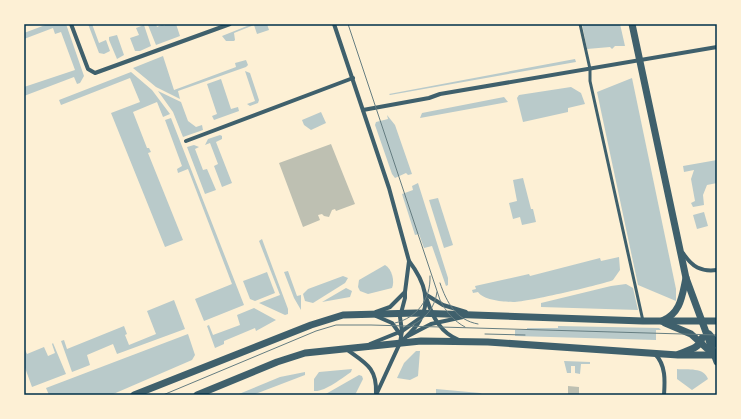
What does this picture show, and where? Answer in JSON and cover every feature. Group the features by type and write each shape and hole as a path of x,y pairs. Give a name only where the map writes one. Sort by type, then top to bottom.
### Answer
{"street":[{"path":"71,24 88,69 95,73 230,24"},
{"path":"334,24 389,188 409,261 418,273 432,313 437,322 446,332 463,341"},
{"path":"632,24 686,278 716,355"},
{"path":"363,110 440,94 717,47"},
{"path":"186,141 353,78"},
{"path":"680,249 690,262 698,269 709,271 717,270"},
{"path":"400,343 401,313 405,298 409,261"},
{"path":"661,321 671,316 679,305 686,278"},
{"path":"370,314 390,307 405,292"},
{"path":"425,294 435,302 448,308 472,314"},
{"path":"376,395 400,343 416,326 424,313 425,294"},
{"path":"365,346 401,332 415,323 424,313"},
{"path":"134,395 325,320 343,316 432,313 643,321 717,321"},
{"path":"370,314 390,322 401,332"},
{"path":"400,343 415,332 437,322 472,314"},
{"path":"661,321 681,328 716,355"},
{"path":"678,355 696,347 701,342 702,321"},
{"path":"702,321 717,344"},
{"path":"197,395 287,358 305,353 400,343 463,341 678,355 716,355"},
{"path":"346,348 372,369 376,379 376,395"},
{"path":"653,353 661,361 663,366 664,395"}],"lane":[{"path":"580,24 590,69 590,81 643,321"}],"shaded area":[{"path":"48,24 66,24 84,76 80,83 77,84 74,77 24,96 24,87 75,70 61,32 55,34 53,28 24,39 24,33"},
{"path":"88,24 92,24 99,43 106,40 110,51 104,54 99,53"},
{"path":"156,24 157,27 163,24 164,26 166,24 176,24 180,36 156,45 148,25"},
{"path":"252,24 267,24 269,30 257,34 254,25 234,33 234,41 226,41 222,36"},
{"path":"582,24 620,24 625,46 615,46 612,49 610,47 587,49"},
{"path":"144,25 151,46 140,51 135,51 130,38 139,35 136,28"},
{"path":"117,35 124,55 117,59 109,37"},
{"path":"163,56 174,90 236,67 235,63 246,60 248,65 178,91 180,99 156,87 133,68"},
{"path":"575,59 576,62 389,94"},
{"path":"245,71 250,73 259,100 258,103 250,106 247,104 255,101"},
{"path":"131,72 152,90 170,114 163,117 157,102 133,112 147,148 149,148 151,152 148,153 183,240 165,247 111,113 140,102 130,78 61,105 59,100"},
{"path":"632,78 676,289 676,301 638,285 597,92"},
{"path":"221,79 231,109 238,107 239,111 214,120 212,116 217,114 207,84"},
{"path":"571,87 581,93 585,104 568,108 568,112 523,122 517,98 519,95"},
{"path":"158,91 181,102 188,121 196,127 202,125 203,130 183,137 173,112"},
{"path":"504,97 508,102 420,118 422,113"},
{"path":"321,112 326,123 311,130 304,125 302,120"},
{"path":"387,115 395,125 412,174 408,175 406,173 395,178 392,174 375,125 376,122 388,119"},
{"path":"171,118 244,305 204,321 195,299 232,284 188,169 178,173 177,169 182,166 165,120"},
{"path":"220,135 222,136 222,139 216,142 232,183 222,187 214,166 218,164 210,143 205,145 208,139"},
{"path":"194,145 199,147 195,149 203,170 207,169 216,190 205,194 187,147"},
{"path":"717,160 717,183 707,185 703,195 704,205 693,207 691,203 695,201 691,179 694,170 684,172 683,166"},
{"path":"523,178 536,222 522,225 520,217 513,219 509,203 517,201 513,180"},
{"path":"418,183 448,278 448,285 446,286 432,246 424,248 419,234 415,235 402,194 413,190 412,186"},
{"path":"438,198 453,245 444,248 429,200"},
{"path":"704,212 708,226 697,229 693,215"},
{"path":"262,239 288,309 288,314 285,315 259,303 280,295 259,241"},
{"path":"619,257 620,270 613,280 563,293 520,302 509,302 489,299 478,292 473,293 472,290 476,289 475,286 529,274 530,276 600,258 601,261"},
{"path":"385,265 392,275 392,288 368,294 360,291 358,287 359,280"},
{"path":"288,271 297,296 301,295 301,310 294,298 284,272"},
{"path":"267,272 275,293 255,301 250,299 243,281"},
{"path":"343,276 348,278 345,283 313,303 305,301 303,294 308,289"},
{"path":"626,284 633,288 638,310 541,307 541,303 611,286"},
{"path":"346,288 352,291 350,297 322,302"},
{"path":"174,300 185,329 117,354 113,344 87,355 90,365 72,372 61,341 64,340 67,349 124,326 127,334 125,335 129,345 156,334 147,311"},
{"path":"254,308 276,320 256,331 255,328 224,341 224,344 215,348 207,326 209,325 213,335 240,325 237,315"},
{"path":"558,326 659,328 661,330 656,330 656,340 515,336 515,330 527,330 527,328 558,328"},
{"path":"188,334 195,355 192,360 111,395 49,395 46,388"},
{"path":"53,343 66,374 32,387 24,365 24,348 27,354 44,347 48,356 55,353"},
{"path":"416,351 420,351 418,376 410,380 397,378 404,363"},
{"path":"564,361 590,362 590,364 581,364 580,374 575,373 575,366 571,366 571,373 567,373"},
{"path":"352,369 351,372 333,384 318,391 314,391 314,379 319,372"},
{"path":"677,369 691,369 699,371 706,375 708,379 692,390 677,379"},
{"path":"305,372 305,375 253,395 239,394 280,377"},
{"path":"359,375 362,376 363,379 355,395 324,395"},
{"path":"436,389 480,393 484,395 436,395"}],"building":[{"path":"331,144 355,204 336,211 335,209 332,210 329,217 322,214 318,215 320,220 303,227 279,163"},
{"path":"568,386 579,387 579,395 568,395"}],"tram line":[{"path":"348,24 440,300 451,316 465,327"},
{"path":"395,323 410,317 421,306 428,292 430,276"},
{"path":"440,283 453,310 464,319 478,324"},
{"path":"412,325 426,316 434,303 437,292"},
{"path":"163,395 316,331 336,325 717,335"},
{"path":"485,334 525,335"}]}
